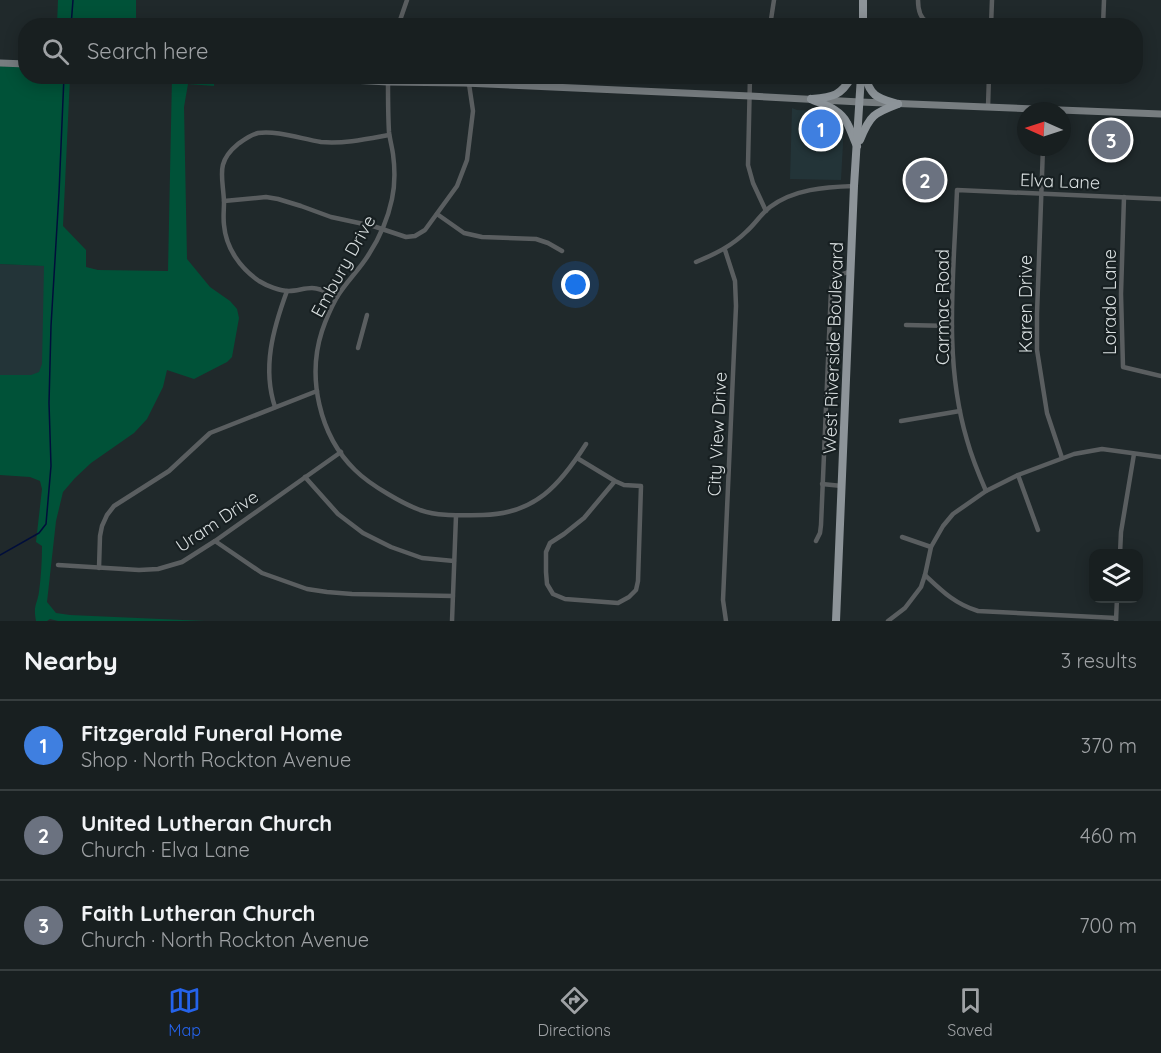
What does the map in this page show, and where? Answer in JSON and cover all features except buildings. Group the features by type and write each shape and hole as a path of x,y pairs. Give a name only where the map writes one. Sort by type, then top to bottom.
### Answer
{"main road":[{"path":"862,18 863,0"},
{"path":"811,99 836,95 848,84"},
{"name":"West Riverside Boulevard","path":"836,621 855,186 862,84"},
{"path":"867,84 878,98 898,104"},
{"path":"811,99 840,114 848,124 857,147"},
{"path":"857,147 870,119 877,113 898,104"}],"street":[{"path":"401,18 407,0"},
{"path":"772,18 774,0"},
{"path":"918,0 919,12 923,18"},
{"path":"991,18 992,0"},
{"path":"1103,18 1104,0"},
{"path":"0,63 18,64"},
{"name":"Embury Drive","path":"390,84 389,135 395,174 392,198 382,230 370,254 337,297 330,312 316,360 318,400 324,422 333,441 364,479 396,499 421,510 456,516 503,513 524,507 556,485 586,444"},
{"path":"224,201 266,197 278,199 331,218 373,226 406,237 415,236 425,230 457,186 467,160 472,111 470,84 1017,109"},
{"path":"750,84 748,165 753,183 766,211"},
{"path":"988,107 989,84"},
{"path":"1071,111 1161,114"},
{"path":"337,297 322,289 287,291 270,287 240,265 229,244 224,227 222,168 227,154 248,136 269,132 321,142 344,142 389,135"},
{"name":"Karen Drive","path":"1043,156 1037,350 1045,401 1062,458"},
{"path":"696,262 725,250 745,234 771,206 790,196 808,190 855,186"},
{"name":"Elva Lane","path":"957,190 1161,199"},
{"name":"Carmac Road","path":"957,190 952,326 955,371 966,438 986,491"},
{"name":"Lorado Lane","path":"1124,197 1121,294 1123,367 1161,376"},
{"path":"436,214 464,233 482,237 536,239 562,251"},
{"name":"City View Drive","path":"725,250 735,281 736,306 723,600 726,621"},
{"path":"816,541 821,525 832,280 836,276 851,271"},
{"path":"275,407 271,394 269,364 272,338 287,291"},
{"path":"358,348 367,315"},
{"path":"906,325 952,326"},
{"path":"99,568 102,526 107,514 114,506 169,471 210,433 317,391"},
{"path":"901,421 960,411"},
{"path":"888,621 905,608 921,587 931,547 943,526 953,514 986,491 1074,454 1102,449 1161,457"},
{"name":"Uram Drive","path":"58,566 139,570 169,567 182,562 341,452"},
{"path":"1120,549 1134,454"},
{"path":"577,458 615,481 641,486 638,581 636,590 618,603 565,599 553,594 547,584 546,572 546,552 550,543 584,518 615,481"},
{"path":"1018,476 1038,530"},
{"path":"305,477 338,513 363,533 391,547 422,558 453,561"},
{"path":"822,484 842,486"},
{"path":"452,621 456,516"},
{"path":"902,537 931,547"},
{"path":"215,541 262,573 307,589 352,594 453,596"},
{"path":"925,575 942,592 959,604 978,611 1116,619 1117,603"}],"shaded area":[{"path":"792,108 821,111 836,117 844,125 841,180 790,179"},
{"path":"0,264 49,266 39,475 0,473"}],"green space":[{"path":"58,0 136,0 136,18 57,18"},
{"path":"0,66 18,67 18,84 70,84 63,226 86,250 86,267 98,270 168,271 172,84 188,84 184,107 187,259 210,287 237,309 239,318 232,357 227,362 194,379 167,370 163,387 147,419 134,433 91,463 63,492 56,521 47,602 56,613 70,615 205,621 58,621 50,619 36,621 35,608 40,586 42,546 36,542 42,489 40,481 30,477 0,475 0,375 31,375 39,372 42,364 44,266 0,264"},
{"path":"188,84 214,84 214,86"}],"waterway":[{"path":"72,18 73,0"},
{"path":"0,555 39,533 46,524 51,466 49,403 51,326 64,84"}],"place":[{"name":"Fitzgerald Funeral Home","path":"821,129"},
{"name":"Faith Lutheran Church","path":"1111,140"},
{"name":"United Lutheran Church","path":"925,180"}]}
